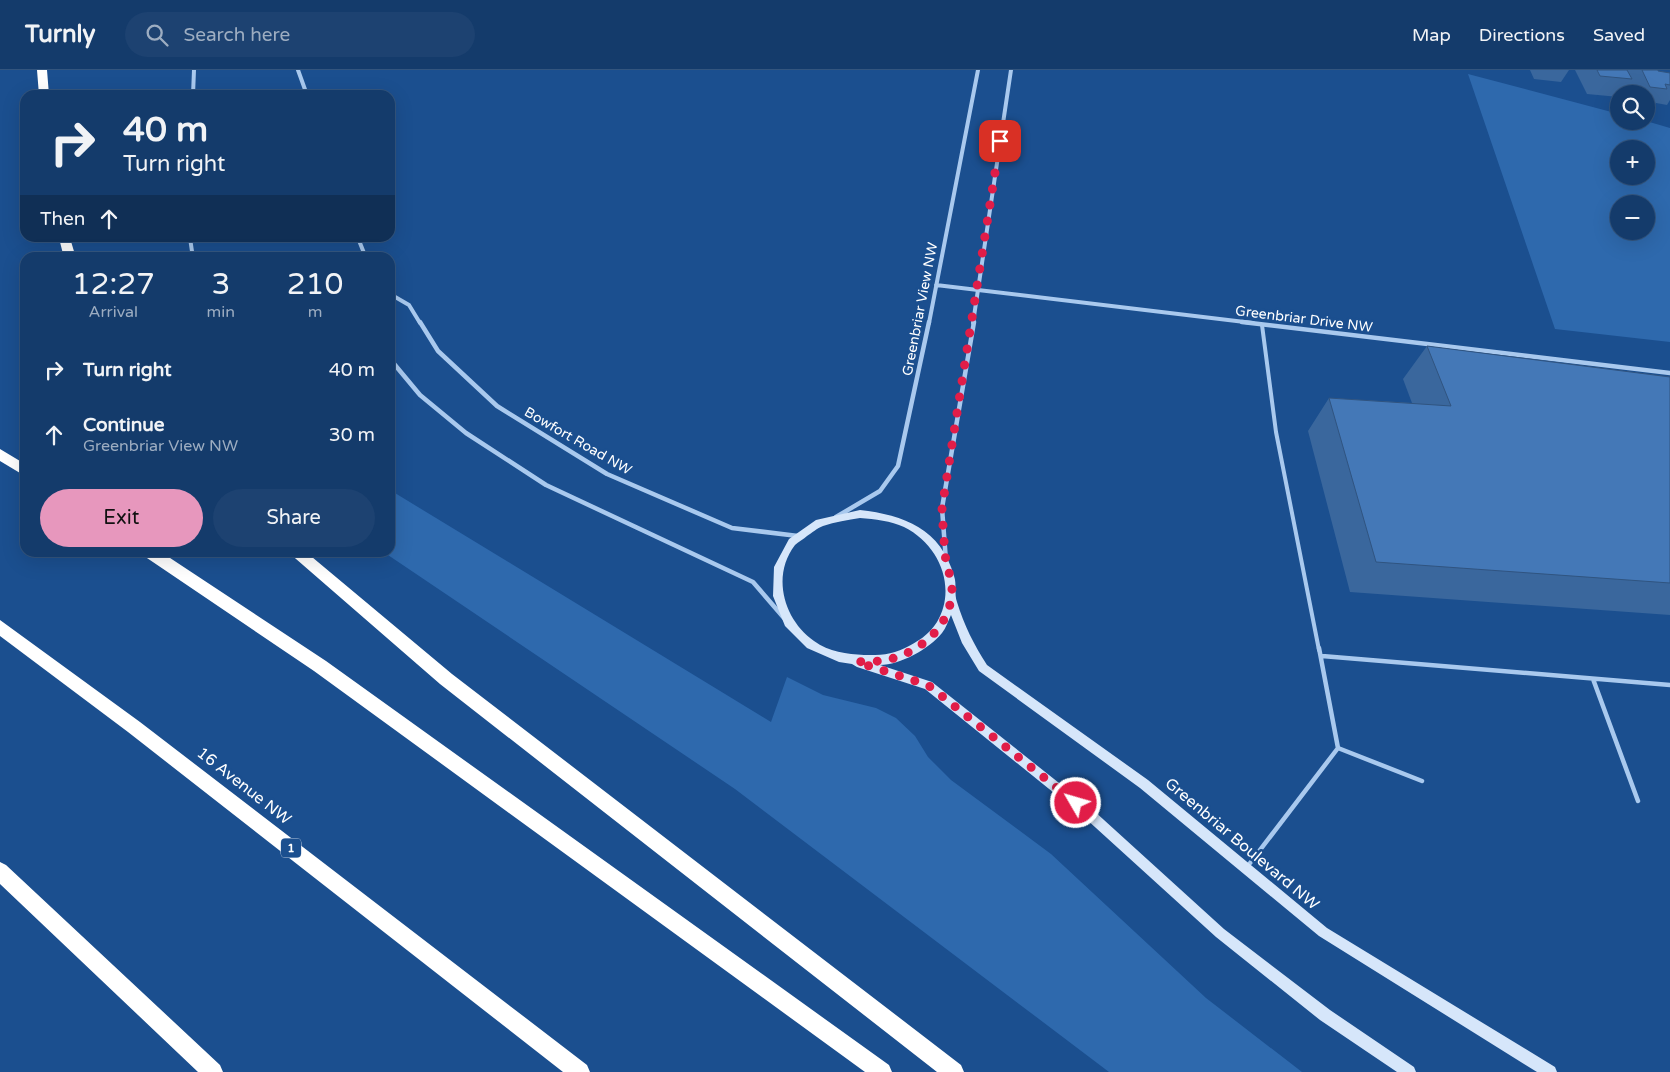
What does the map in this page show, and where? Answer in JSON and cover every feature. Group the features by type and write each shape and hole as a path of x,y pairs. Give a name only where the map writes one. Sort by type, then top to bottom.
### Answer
{"highway":[{"path":"42,70 44,90"},
{"path":"0,454 20,468"},
{"path":"156,557 320,666 882,1072"},
{"path":"301,557 446,679 954,1072"},
{"name":"16 Avenue NW","path":"0,627 134,727 580,1072"},
{"path":"0,871 214,1072"}],"street":[{"path":"193,90 194,70"},
{"path":"298,70 305,90"},
{"name":"Greenbriar View NW","path":"832,518 870,500 887,486 896,471 936,285 978,70"},
{"path":"946,563 942,508 1011,70"},
{"name":"Greenbriar Drive NW","path":"936,285 1670,373"},
{"name":"Bowfort Road NW","path":"395,297 409,305 438,352 497,406 607,474 732,528 798,536"},
{"path":"395,365 428,401 466,432 555,490 753,582 802,639 827,655 857,662 928,685 1089,814 1220,933 1325,1015 1409,1072"},
{"path":"785,619 777,602 775,584 782,558 798,536 832,518 846,515 887,517 912,527 933,543 946,563 951,576 951,602 946,616 938,629 914,650 887,660 857,662"},
{"name":"Greenbriar Boulevard NW","path":"951,602 966,640 983,668 1144,784 1323,932 1550,1072"}],"lane":[{"path":"1246,869 1338,748 1322,656 1270,402 1262,325"},
{"path":"1322,656 1670,684"},
{"path":"1593,679 1638,801"},
{"path":"1338,748 1422,781"}],"shaded area":[{"path":"1468,74 1610,112 1610,130 1655,130 1655,124 1670,128 1670,342 1555,329"},
{"path":"395,493 771,722 787,677 823,695 876,708 896,718 915,736 928,757 951,780 1051,854 1206,998 1302,1072 1109,1072 735,789 391,557 395,557"}],"building":[{"path":"1597,70 1627,70 1632,79 1600,76"},
{"path":"1642,70 1658,70 1670,73 1670,85 1665,84 1667,89 1649,85"},
{"path":"1427,346 1670,377 1670,583 1376,562 1329,398 1451,406"}],"route":[{"path":"1000,141 942,508 946,563 951,576 951,602 946,616 938,629 928,641 914,650 887,660 857,662 899,674 928,685 994,740 1076,803"}]}
